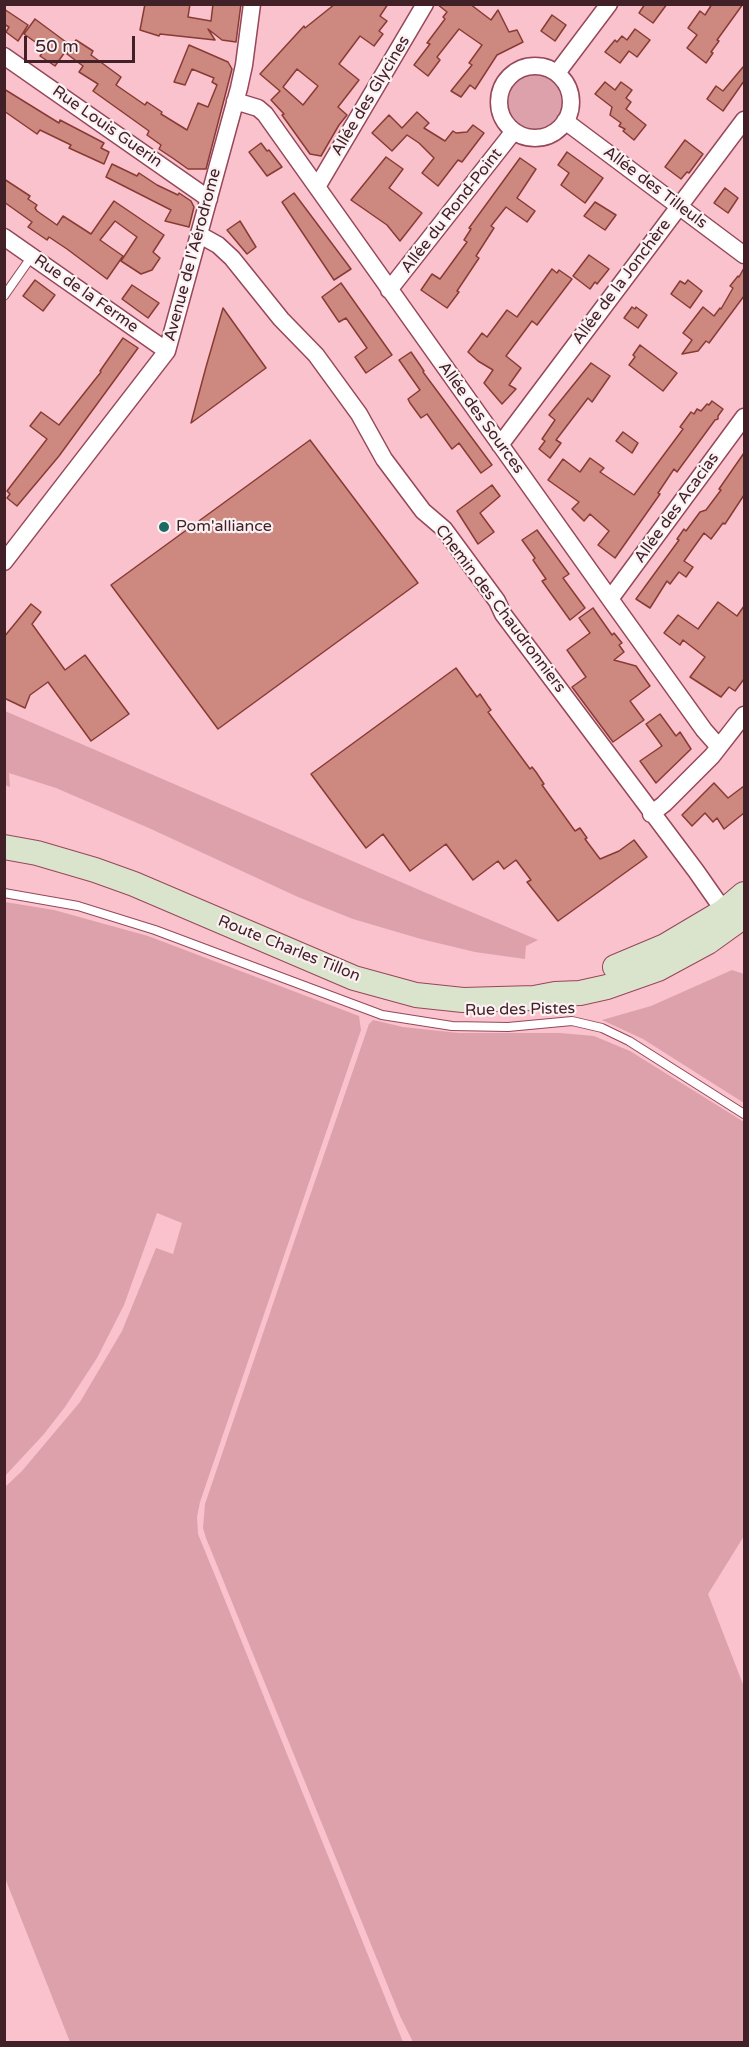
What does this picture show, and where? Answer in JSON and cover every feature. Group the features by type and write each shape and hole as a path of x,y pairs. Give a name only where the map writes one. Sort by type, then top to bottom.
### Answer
{"main road":[{"name":"Route Charles Tillon","path":"4,848 37,853 134,884 354,978 416,994 463,1000 534,998 580,993 607,987 658,969 708,942 734,913 744,894"}],"street":[{"name":"Avenue de l'Aérodrome","path":"4,562 167,351 244,65 252,4"},
{"name":"Allée des Glycines","path":"317,187 424,4"},
{"path":"557,73 609,4"},
{"name":"Rue Louis Guerin","path":"4,56 209,198"},
{"path":"524,67 547,68 557,73 569,90 571,101 565,122 547,136 536,138 514,131 500,113 500,91 506,80 514,72 524,67"},
{"name":"Allée des Sources","path":"235,101 258,108 265,114 610,599 704,730 719,747"},
{"name":"Allée de la Jonchère","path":"500,445 744,120"},
{"name":"Allée des Tilleuls","path":"565,122 744,255"},
{"name":"Allée du Rond-Point","path":"389,290 514,131"},
{"name":"Chemin des Chaudronniers","path":"200,234 218,245 232,258 281,319 316,355 359,414 384,459 423,511 444,529 503,614 651,814 696,871 734,913"},
{"name":"Rue de la Ferme","path":"4,237 167,351"},
{"name":"Allée des Acacias","path":"610,599 744,417"},
{"path":"651,814 664,804 719,747 744,715"}],"lane":[{"path":"4,296 32,256"},
{"name":"Rue des Pistes","path":"4,893 78,906 155,930 382,1015 452,1026 508,1027 572,1021 602,1028 629,1041 744,1114"}],"shaded area":[{"path":"529,71 541,71 552,76 560,84 565,101 563,113 552,126 541,131 529,131 518,126 510,118 505,107 505,95 510,84 518,76"},
{"path":"5,711 538,940 526,946 525,959 475,952 421,939 353,919 298,897 56,788 9,773 10,787 5,785"},
{"path":"5,902 54,910 148,936 359,1016 361,1030 200,1502 197,1517 198,1534 403,2042 70,2042 5,1878 5,1487 22,1471 80,1402 122,1331 156,1248 173,1254 182,1223 157,1213 124,1305 97,1358 44,1434 5,1476"},
{"path":"732,970 744,974 744,1103 643,1039 602,1020 651,1006"},
{"path":"373,1020 403,1027 459,1033 560,1033 594,1036 630,1051 744,1122 744,1536 708,1594 744,1687 744,2042 413,2042 400,2016 206,1538 203,1528 205,1504 369,1024"}],"building":[{"path":"145,4 190,4 188,17 211,21 213,4 241,4 236,42 222,40 208,29 215,40 160,34 159,36 140,30"},
{"path":"335,4 388,4 380,16 387,21 379,31 383,34 374,46 360,36 339,64 359,80 338,107 347,115 321,156 310,154 282,115 284,114 271,100 280,91 260,74 304,26 305,28","holes":["297,69 318,86 303,105 283,87"]},
{"path":"437,4 470,4 491,20 498,10 509,32 517,30 523,42 497,55 475,89 470,85 461,97 451,91 472,65 469,63 482,45 459,29 437,57 440,60 428,76 414,65 445,19 443,17 447,12"},
{"path":"645,4 667,4 653,23 639,13"},
{"path":"712,4 743,4 717,40 719,41 706,63 687,48 697,35 688,28 700,11 705,15"},
{"path":"4,9 28,25 18,41 6,32 9,27 4,24"},
{"path":"552,15 566,25 555,41 541,31"},
{"path":"35,19 70,45 55,66 40,56 45,49 24,34"},
{"path":"635,29 650,40 637,57 629,51 620,63 605,52 615,40 617,42 622,36 627,40"},
{"path":"76,40 93,51 91,55 121,77 116,85 145,105 147,102 162,112 161,114 187,130 198,103 208,107 217,85 212,82 214,78 192,69 185,85 174,82 189,45 228,62 232,69 206,169 188,169 159,149 161,145 147,135 149,131 93,91 98,84 79,72 83,66 67,54"},
{"path":"743,67 744,81 723,111 707,99 716,86 723,91"},
{"path":"605,82 615,90 621,82 632,90 626,98 631,102 626,109 646,125 634,140 623,131 625,129 619,126 621,123 610,115 612,107 595,94"},
{"path":"4,89 59,123 60,120 104,143 101,148 109,152 104,164 69,148 71,145 40,130 37,134 4,111"},
{"path":"417,112 429,123 424,128 445,141 453,131 467,132 473,125 484,133 462,162 458,160 438,186 422,173 434,158 419,143 407,135 392,151 372,133 389,115 402,128"},
{"path":"685,140 703,154 689,173 687,172 681,179 665,167"},
{"path":"261,143 282,167 267,176 249,152"},
{"path":"567,152 603,178 585,203 561,185 569,173 558,165"},
{"path":"386,157 403,169 389,188 422,213 400,241 387,225 351,200"},
{"path":"520,158 536,169 517,198 535,211 527,222 506,207 491,226 494,228 476,256 479,258 447,308 421,290 432,274 440,279 467,242 464,240 471,229 469,228"},
{"path":"112,164 137,176 139,173 157,185 178,195 179,193 191,201 194,207 189,227 165,221 171,210 106,177"},
{"path":"4,179 30,196 28,199 37,205 35,208 37,211 57,225 63,216 91,234 114,201 164,235 153,252 160,258 152,270 141,274 121,261 137,237 115,221 100,240 123,256 107,279 49,237 47,240 28,227 32,222 4,202"},
{"path":"725,188 738,198 728,213 714,203"},
{"path":"294,193 351,269 334,280 282,202"},
{"path":"595,202 616,215 605,230 584,216"},
{"path":"240,221 256,247 247,254 227,230"},
{"path":"589,255 609,269 590,289 573,276"},
{"path":"744,268 744,296 709,343 706,341 698,351 682,354 692,340 683,333 703,307 714,316 721,309 733,288 730,286"},
{"path":"552,269 557,273 559,270 572,279 537,325 532,321 506,356 521,368 509,385 516,389 502,404 484,383 493,370 468,352 482,333 487,337 507,310 517,317"},
{"path":"35,280 55,295 43,311 23,296"},
{"path":"688,280 702,291 690,308 671,294 680,281 685,284"},
{"path":"341,283 392,355 366,373 355,357 367,348 346,318 339,322 322,297"},
{"path":"132,285 159,303 148,318 122,299"},
{"path":"632,307 635,309 636,307 647,315 638,328 624,318"},
{"path":"223,308 266,368 191,423 206,367"},
{"path":"123,338 138,348 59,456 17,506 7,498 10,494 7,491 47,439 30,426 41,412 59,425 101,372"},
{"path":"640,345 677,373 663,391 629,365"},
{"path":"411,352 423,372 492,465 481,473 459,443 452,449 427,414 421,418 410,403 408,399 420,390 399,360"},
{"path":"591,363 610,376 592,402 588,398 556,440 561,443 550,458 539,449 545,441 542,439 555,420 549,415"},
{"path":"712,401 723,409 718,419 677,472 674,469 658,493 660,494 615,558 598,545 609,531 590,514 584,521 572,509 579,502 548,480 563,459 580,472 590,458 604,468 600,472 634,495 683,429 680,427 691,412 694,414 697,409 701,411"},
{"path":"623,432 638,443 632,453 616,441"},
{"path":"310,440 418,583 218,729 111,585"},
{"path":"744,453 744,495 725,524 723,523 711,539 704,533 684,561 693,567 686,577 679,572 670,584 667,581 650,608 636,599 679,540 677,539 684,529 686,531 700,512 706,510 721,490 719,489"},
{"path":"492,485 500,496 480,513 494,532 478,544 457,511"},
{"path":"537,530 569,574 563,578 585,608 570,620 542,581 546,579 522,540"},
{"path":"718,602 737,616 744,606 744,679 735,691 729,687 721,697 690,677 705,657 683,640 680,645 664,633 678,615 698,629"},
{"path":"31,604 41,612 32,624 65,670 85,655 129,714 91,741 48,682 30,695 25,708 4,698 4,637"},
{"path":"593,608 612,635 614,633 622,643 619,645 624,652 614,660 636,666 650,686 630,701 644,720 613,742 572,687 586,677 567,650 590,633 579,618"},
{"path":"456,668 477,697 480,694 491,710 488,712 530,769 532,767 536,772 544,784 542,785 575,831 580,828 600,859 619,851 634,840 647,857 558,921 527,882 531,880 516,860 504,869 498,861 473,880 446,844 410,871 383,834 366,848 311,774"},
{"path":"660,714 676,736 680,732 691,749 656,783 640,761 662,746 646,724"},
{"path":"714,783 728,798 744,786 744,813 724,829 717,818 713,822 705,813 692,826 682,815"}],"place":[{"name":"Pom'alliance","path":"164,527"}]}
